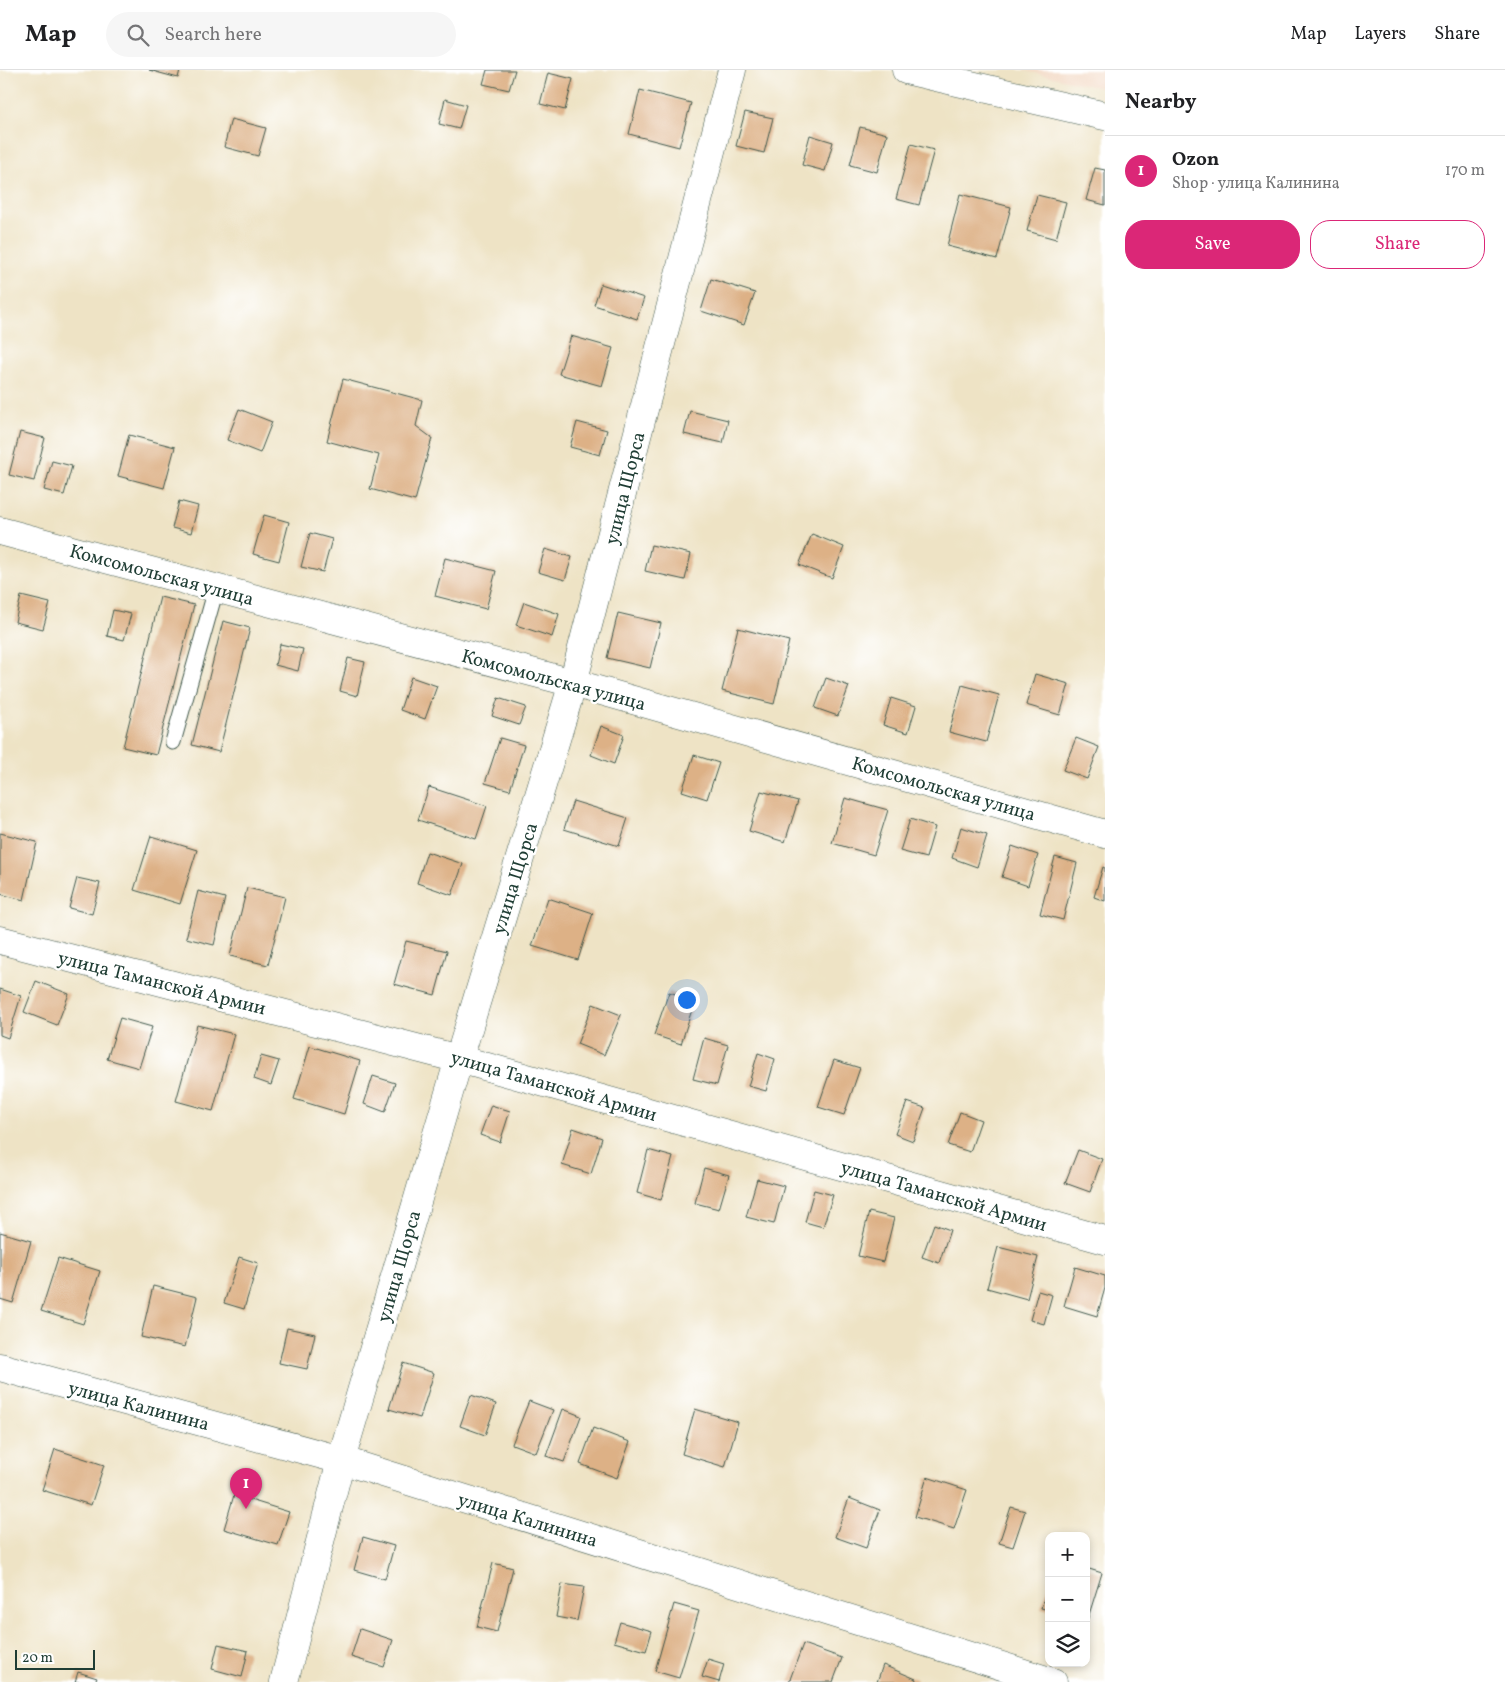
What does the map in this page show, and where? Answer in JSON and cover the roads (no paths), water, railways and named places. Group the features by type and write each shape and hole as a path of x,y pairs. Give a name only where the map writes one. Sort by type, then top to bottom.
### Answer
{"street":[{"name":"улица Щорса","path":"284,1682 341,1460 459,1059 574,683 732,70"},
{"path":"906,70 1105,116"},
{"name":"Комсомольская улица","path":"0,532 574,683 1105,834"},
{"name":"улица Таманской Армии","path":"0,940 459,1059 1105,1240"},
{"name":"улица Калинина","path":"0,1367 341,1460 1053,1682"}],"lane":[{"path":"174,742 216,589"}],"place":[{"name":"Ozon","path":"246,1509"}]}
